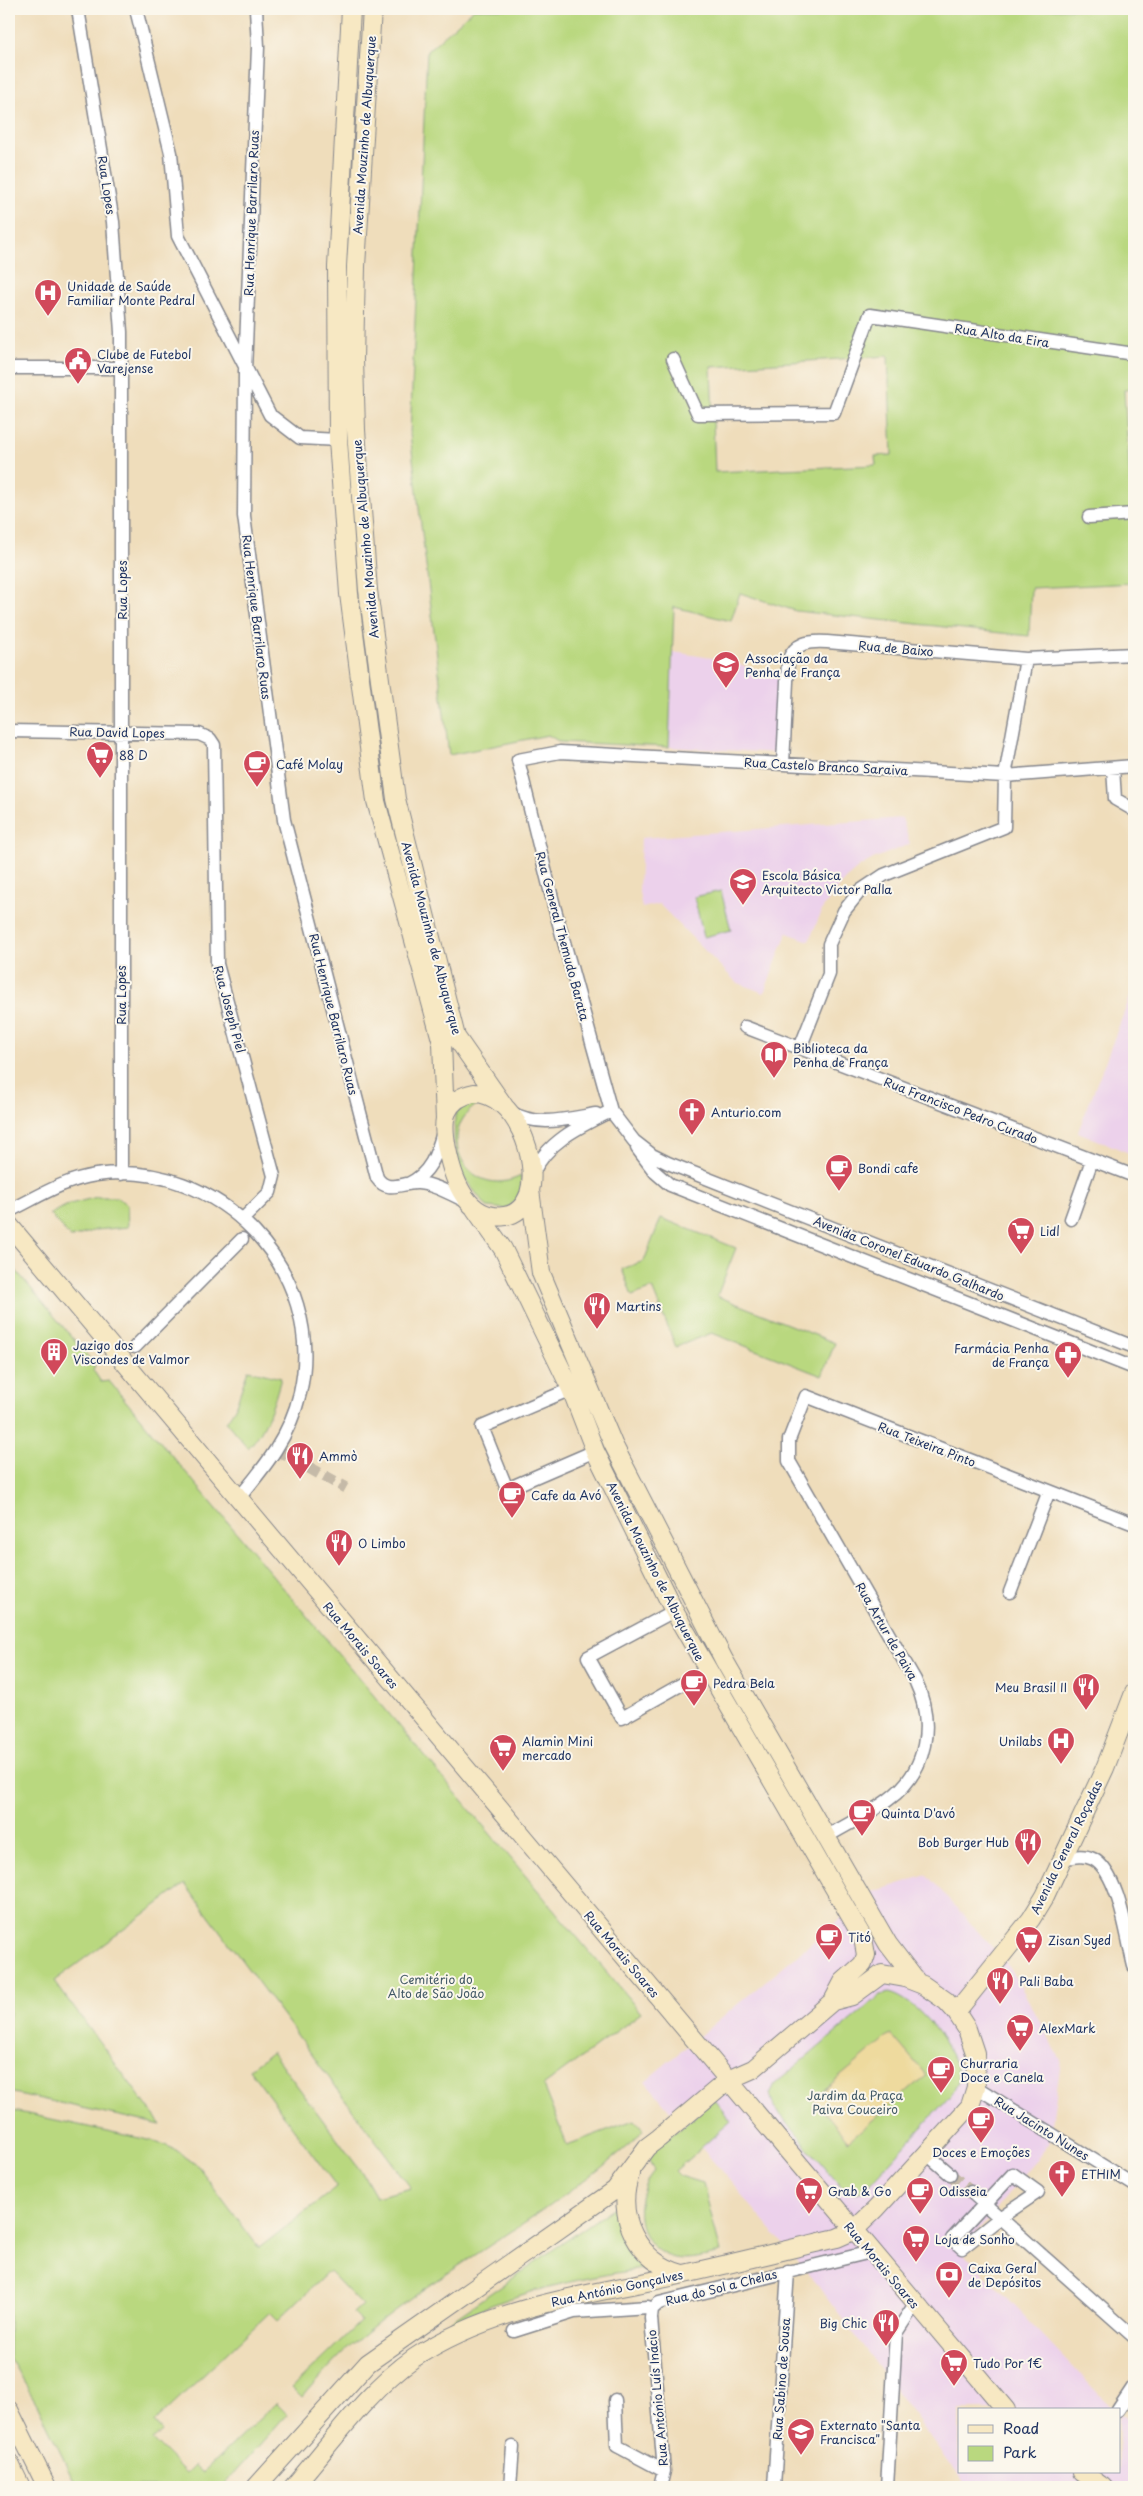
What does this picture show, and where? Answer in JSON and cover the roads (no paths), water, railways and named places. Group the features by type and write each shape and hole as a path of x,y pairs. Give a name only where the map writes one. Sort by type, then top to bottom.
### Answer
{"main road":[{"name":"Avenida Mouzinho de Albuquerque","path":"352,9 337,266 338,440 349,594 376,801 442,1043 444,1124"},
{"name":"Avenida Mouzinho de Albuquerque","path":"372,9 356,266 354,360 356,430 368,590 396,799 456,1036 507,1108"},
{"path":"474,1093 493,1097 507,1108 524,1138 528,1150 531,1185 524,1205 510,1215 489,1216 473,1206 453,1173 444,1124 450,1107 459,1098 474,1093"},
{"name":"Avenida Mouzinho de Albuquerque","path":"531,1185 541,1273 578,1387 595,1451 674,1611 863,1938 866,1955 863,1964 844,1982 832,2001"},
{"name":"Avenida Mouzinho de Albuquerque","path":"473,1206 503,1249 578,1387 613,1444 724,1660 888,1944 918,1982"},
{"name":"Rua Morais Soares","path":"9,1226 853,2231 1004,2408"},
{"path":"595,1451 613,1444"},
{"path":"674,1611 692,1600"},
{"path":"707,1670 724,1660"},
{"name":"Avenida General Roçadas","path":"956,2012 1031,1920 1105,1768 1134,1693"},
{"path":"810,1846 826,1837"},
{"path":"256,2487 368,2363 615,2190 647,2148 728,2080 753,2069 832,2001 852,1996 882,1974 918,1982 934,1991 956,2012 967,2029 975,2053 976,2086 970,2106 853,2231"},
{"path":"633,2166 626,2190 625,2202 629,2225 644,2251 657,2264 667,2270 682,2274"},
{"name":"Rua António Gonçalves","path":"293,2487 378,2390 409,2362 465,2330 540,2304 588,2292 682,2274 837,2238 853,2231"},
{"path":"9,2410 47,2487"},
{"path":"9,2462 21,2487"},
{"path":"1085,2474 1103,2487"}],"street":[{"name":"Rua Lopes","path":"78,9 113,222 122,368 121,1174"},
{"path":"136,9 171,153 178,236 245,371 270,415 300,438 338,440"},
{"name":"Rua Henrique Barrilaro Ruas","path":"256,9 258,47 245,371 244,516 284,820 376,1175 386,1186 424,1184 473,1206"},
{"name":"Rua Alto da Eira","path":"673,359 698,414 834,413 870,315 1134,354"},
{"path":"9,368 122,368"},
{"path":"1089,517 1134,514"},
{"name":"Rua de Baixo","path":"783,764 788,661 791,652 800,644 810,641 827,642 1026,659"},
{"path":"800,1048 829,974 829,944 844,911 860,891 884,875 1004,827 1005,776 1026,659 1134,654"},
{"name":"Rua David Lopes","path":"9,731 121,731 199,734 210,739 215,753"},
{"name":"Rua Castelo Branco Saraiva","path":"518,760 560,752 1005,776 1134,766"},
{"name":"Rua Joseph Piel","path":"215,753 217,964 274,1176 270,1192 243,1219"},
{"name":"Rua General Themudo Barata","path":"518,760 554,906 611,1111"},
{"path":"1113,768 1116,799 1134,810"},
{"name":"Rua Francisco Pedro Curado","path":"745,1027 1134,1176"},
{"path":"507,1108 519,1116 545,1122 611,1111"},
{"path":"531,1185 536,1166 551,1148 578,1127 611,1111"},
{"name":"Avenida Coronel Eduardo Galhardo","path":"611,1111 655,1172 670,1185 1134,1368"},
{"path":"408,1184 419,1177 431,1164 444,1124"},
{"name":"Avenida Coronel Eduardo Galhardo","path":"630,1135 652,1155 668,1164 1134,1347"},
{"path":"1071,1220 1092,1160"},
{"path":"9,1211 63,1184 96,1175 149,1175 182,1184 214,1198 243,1219 266,1243 292,1288 300,1316 304,1360 298,1399 284,1436 270,1460 238,1499"},
{"path":"781,1229 788,1211"},
{"path":"135,1347 242,1239"},
{"path":"1023,1324 1031,1306"},
{"path":"578,1387 482,1427 507,1489 595,1451"},
{"name":"Rua Teixeira Pinto","path":"806,1396 1134,1524"},
{"name":"Rua Artur de Paiva","path":"806,1396 788,1440 789,1461 915,1680 926,1716 923,1752 905,1784 887,1801 826,1837"},
{"path":"1010,1592 1049,1491"},
{"path":"674,1611 588,1657 622,1718 707,1670"},
{"path":"1062,1859 1086,1857 1094,1860 1106,1871 1113,1885 1134,1966"},
{"name":"Rua Jacinto Nunes","path":"976,2086 1132,2179"},
{"path":"927,2154 950,2174"},
{"path":"1013,2174 1038,2192 1001,2217 962,2248 952,2239 1013,2174"},
{"path":"970,2192 1001,2217 1134,2337"},
{"name":"Rua do Sol a Chelas","path":"514,2331 574,2312 648,2307 652,2309 659,2302 871,2252"},
{"name":"Rua Sabino de Sousa","path":"774,2487 788,2271"},
{"path":"887,2487 896,2333 915,2304"},
{"name":"Rua António Luís Inácio","path":"652,2309 651,2318 664,2470 660,2487"},
{"path":"1119,2408 1134,2386"},
{"path":"615,2400 617,2446 664,2470"},
{"path":"510,2487 513,2447"}],"tunnel":[{"path":"277,1450 346,1488"},
{"path":"950,2174 971,2192"}],"place":[{"name":"Unidade de Saúde Familiar Monte Pedral","path":"48,317"},
{"name":"Clube de Futebol Varejense","path":"78,385"},
{"name":"Associação da Penha de França","path":"726,689"},
{"name":"88 D","path":"100,779"},
{"name":"Café Molay","path":"257,788"},
{"name":"Escola Básica Arquitecto Victor Palla","path":"743,906"},
{"name":"Biblioteca da Penha de França","path":"774,1079"},
{"name":"Anturio.com","path":"692,1136"},
{"name":"Bondi cafe","path":"839,1192"},
{"name":"Lidl","path":"1021,1255"},
{"name":"Martins","path":"597,1330"},
{"name":"Jazigo dos Viscondes de Valmor","path":"54,1376"},
{"name":"Farmácia Penha de França","path":"1068,1379"},
{"name":"Ammò","path":"300,1480"},
{"name":"Cafe da Avó","path":"512,1519"},
{"name":"O Limbo","path":"339,1567"},
{"name":"Pedra Bela","path":"694,1707"},
{"name":"Meu Brasil II","path":"1086,1711"},
{"name":"Unilabs","path":"1061,1765"},
{"name":"Alamin Mini mercado","path":"503,1772"},
{"name":"Quinta D'avó","path":"862,1837"},
{"name":"Bob Burger Hub","path":"1028,1866"},
{"name":"Titó","path":"829,1961"},
{"name":"Zisan Syed","path":"1029,1964"},
{"name":"Pali Baba","path":"1000,2005"},
{"name":"AlexMark","path":"1020,2052"},
{"name":"Churraria Doce e Canela","path":"941,2094"},
{"name":"Doces e Emoções","path":"981,2144"},
{"name":"ETHIM","path":"1062,2198"},
{"name":"Grab & Go","path":"809,2215"},
{"name":"Odisseia","path":"920,2215"},
{"name":"Loja de Sonho","path":"916,2263"},
{"name":"Caixa Geral de Depósitos","path":"949,2299"},
{"name":"Big Chic","path":"886,2347"},
{"name":"Tudo Por 1€","path":"954,2387"},
{"name":"Externato \"Santa Francisca\"","path":"801,2456"}],"park label":[{"name":"Cemitério do Alto de São João","path":"436,1986"},
{"name":"Jardim da Praça Paiva Couceiro","path":"855,2102"}]}
